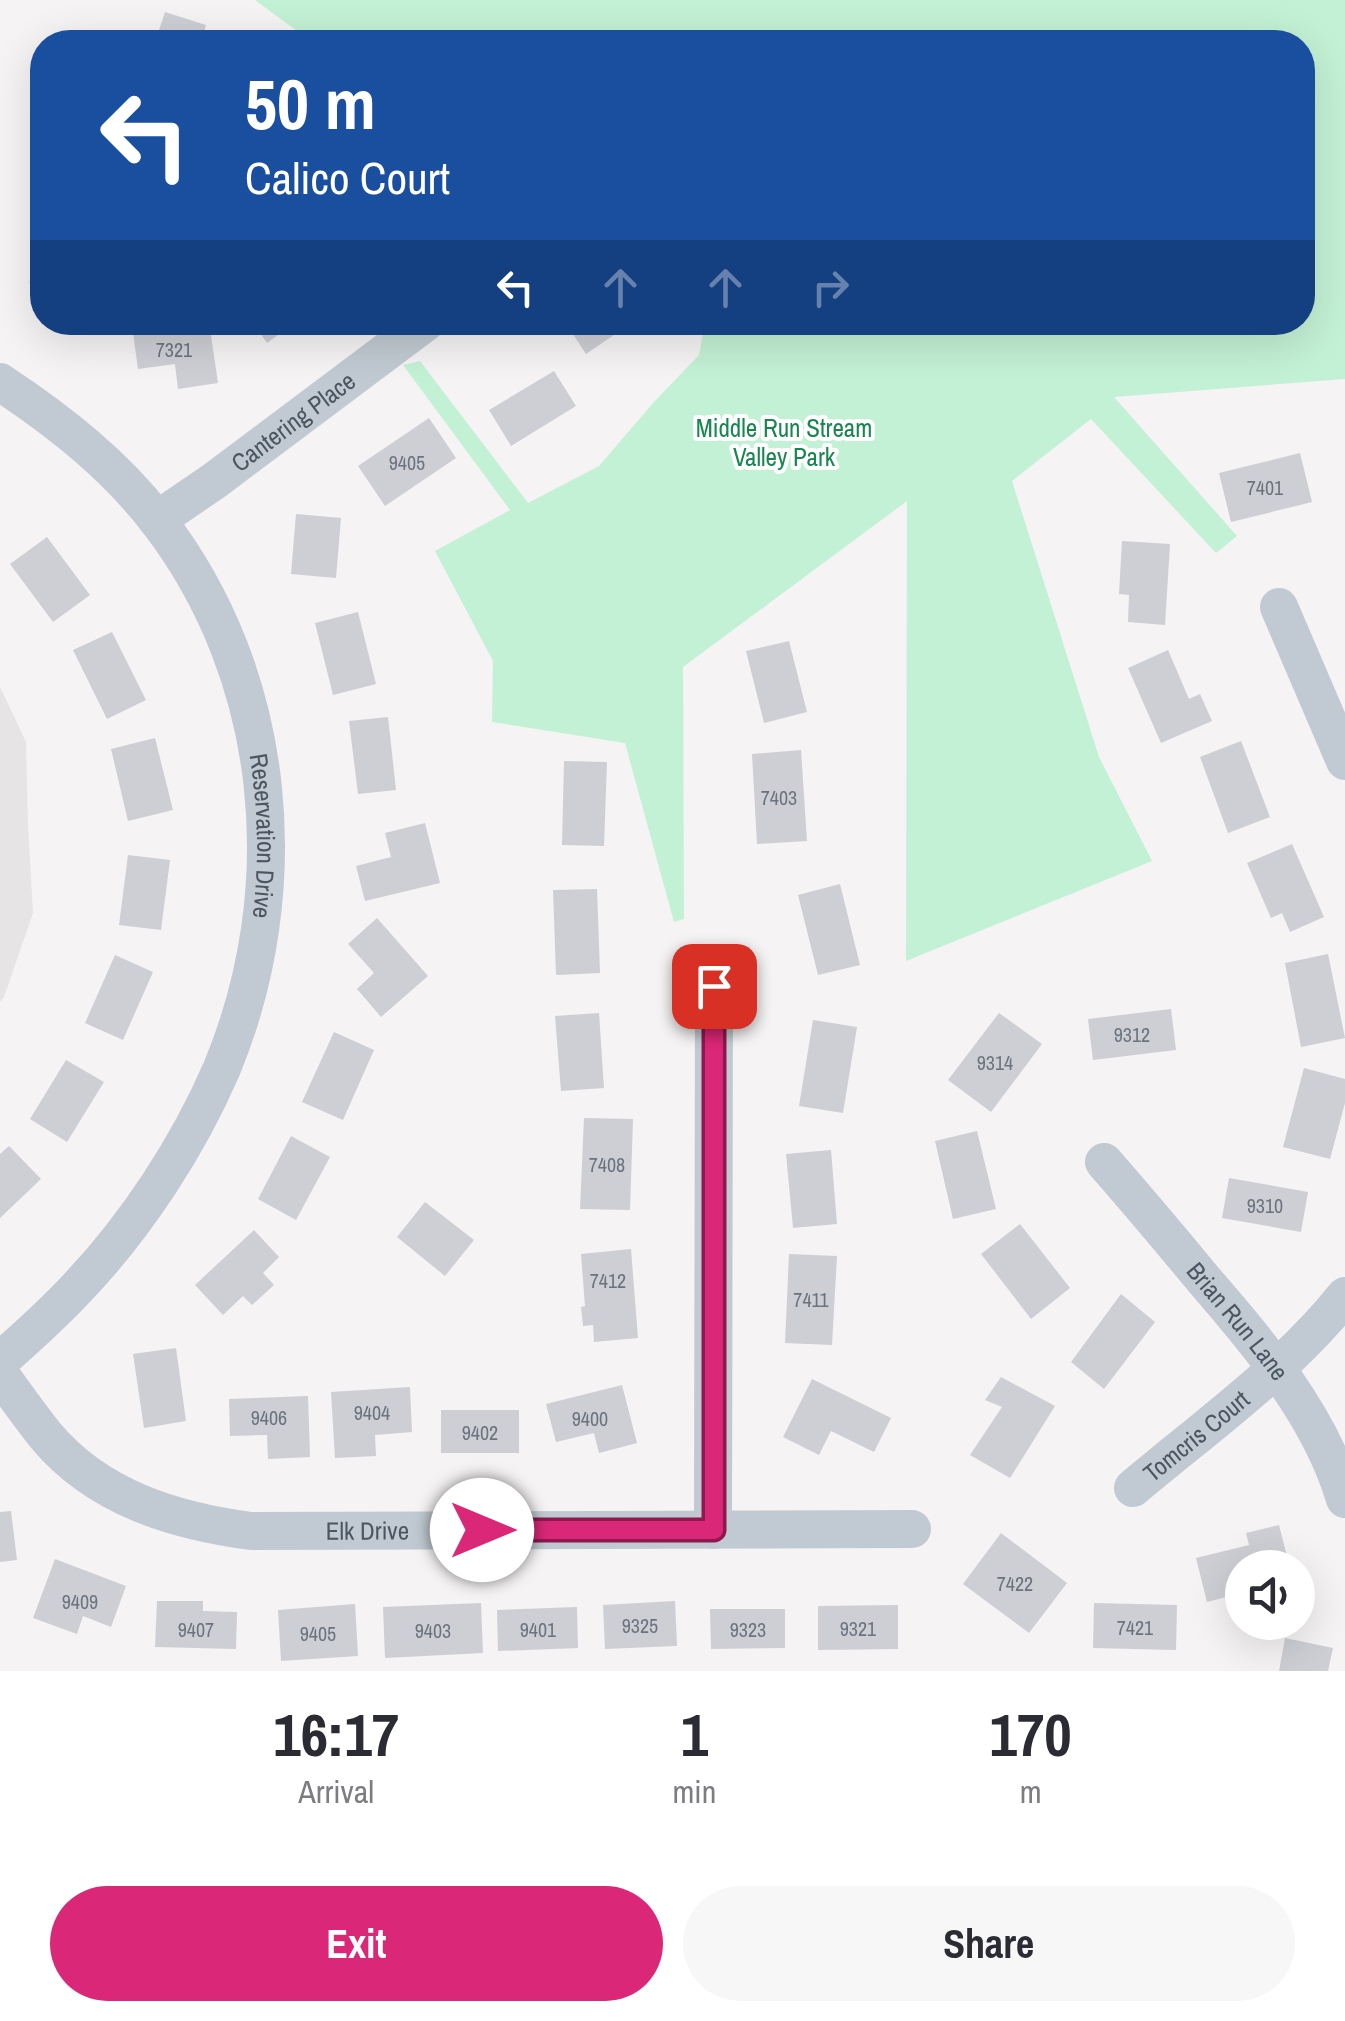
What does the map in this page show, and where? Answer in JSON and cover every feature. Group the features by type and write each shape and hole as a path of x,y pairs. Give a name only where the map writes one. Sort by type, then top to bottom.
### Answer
{"street":[{"name":"Cantering Place","path":"157,520 409,335"},
{"name":"Reservation Drive","path":"0,382 47,413 96,454 157,520 197,580 239,676 254,730 264,787 267,839 266,897 257,954 241,1015 196,1122 129,1226 80,1286 0,1362"},
{"path":"1279,606 1345,761"},
{"path":"714,986 714,1530"},
{"name":"Brian Run Lane","path":"1104,1162 1276,1368 1314,1425 1345,1498"},
{"name":"Tomcris Court","path":"1133,1488 1276,1368 1345,1296"},
{"name":"Elk Drive","path":"0,1374 48,1438 89,1474 142,1505 203,1524 251,1531 912,1529"}],"shaded area":[{"path":"0,687 26,742 33,913 0,1002"}],"green space":[{"name":"Middle Run Stream Valley Park","path":"255,0 1345,0 1345,379 1114,397 1237,536 1216,553 1091,419 1012,481 1099,757 1152,861 906,961 907,501 683,667 684,919 674,922 625,743 492,722 493,661 435,551 510,510 403,365 420,361 528,503 599,466 699,355 703,335 1315,335 1315,30 296,30"}],"building":[{"path":"165,12 206,25 205,30 159,30"},
{"path":"133,335 211,335 218,383 178,389 175,364 138,369"},
{"path":"261,335 278,335 267,343"},
{"path":"574,335 614,335 586,354"},
{"path":"554,371 576,406 511,446 489,410"},
{"path":"429,418 456,458 385,506 358,466"},
{"path":"1300,453 1312,502 1231,522 1219,473"},
{"path":"296,514 341,518 336,578 291,574"},
{"path":"47,537 90,595 53,622 10,564"},
{"path":"1122,541 1170,544 1165,625 1128,622 1129,595 1119,594"},
{"path":"358,612 376,684 333,695 315,623"},
{"path":"112,632 146,700 107,719 73,650"},
{"path":"789,641 807,712 764,723 746,651"},
{"path":"1168,650 1189,699 1200,694 1212,721 1161,743 1128,668"},
{"path":"388,717 396,790 358,794 349,721"},
{"path":"155,738 173,810 128,821 111,749"},
{"path":"1241,741 1270,817 1228,833 1200,757"},
{"path":"801,750 807,841 757,844 752,754"},
{"path":"564,761 607,762 604,846 562,845"},
{"path":"425,823 440,883 365,901 356,866 391,857 385,833"},
{"path":"1292,844 1324,917 1290,932 1282,913 1271,918 1247,863"},
{"path":"128,855 170,860 161,930 119,925"},
{"path":"840,884 860,965 818,975 798,895"},
{"path":"597,889 600,973 556,975 553,890"},
{"path":"377,918 428,976 381,1017 357,989 374,973 348,944"},
{"path":"1328,954 1345,1038 1301,1047 1285,963"},
{"path":"115,955 153,972 123,1040 85,1023"},
{"path":"1171,1009 1176,1050 1093,1060 1088,1019"},
{"path":"599,1013 604,1088 561,1091 555,1016"},
{"path":"999,1013 1042,1044 991,1112 948,1080"},
{"path":"813,1020 857,1027 843,1113 799,1106"},
{"path":"334,1032 374,1050 343,1120 302,1102"},
{"path":"66,1060 104,1082 67,1142 30,1119"},
{"path":"1304,1068 1345,1079 1345,1103 1330,1159 1283,1147"},
{"path":"584,1118 633,1119 630,1210 580,1209"},
{"path":"977,1131 996,1209 953,1219 935,1141"},
{"path":"291,1136 330,1157 296,1220 258,1199"},
{"path":"9,1146 41,1179 0,1218 0,1154"},
{"path":"831,1150 837,1224 793,1228 786,1154"},
{"path":"1229,1178 1308,1192 1301,1232 1222,1218"},
{"path":"425,1202 474,1240 445,1276 397,1237"},
{"path":"1020,1224 1070,1288 1031,1319 981,1254"},
{"path":"254,1230 279,1257 263,1273 274,1285 252,1305 243,1296 223,1315 195,1285"},
{"path":"631,1249 638,1338 594,1342 593,1325 583,1326 581,1254"},
{"path":"789,1254 837,1256 832,1345 785,1343"},
{"path":"1121,1294 1155,1322 1104,1389 1071,1362"},
{"path":"176,1348 186,1421 144,1428 133,1354"},
{"path":"1001,1377 1055,1406 1010,1478 970,1455 1002,1407 985,1400"},
{"path":"812,1379 891,1418 874,1452 831,1431 819,1455 783,1437"},
{"path":"622,1385 637,1443 599,1453 594,1433 556,1442 546,1404"},
{"path":"410,1387 412,1432 375,1435 376,1456 335,1458 331,1392"},
{"path":"308,1396 310,1457 268,1459 267,1435 230,1436 229,1399"},
{"path":"441,1410 519,1410 519,1453 441,1453"},
{"path":"11,1511 17,1560 0,1562 0,1512"},
{"path":"1279,1525 1285,1550 1229,1550 1249,1545 1246,1533"},
{"path":"1001,1533 1067,1583 1029,1633 963,1584"},
{"path":"1225,1551 1225,1597 1207,1602 1196,1558"},
{"path":"55,1559 126,1586 111,1627 83,1616 77,1634 33,1618"},
{"path":"157,1601 203,1601 203,1611 237,1612 236,1649 155,1647"},
{"path":"675,1601 677,1646 605,1649 603,1605"},
{"path":"481,1603 483,1653 385,1658 383,1607"},
{"path":"1094,1603 1177,1605 1176,1650 1093,1648"},
{"path":"355,1604 358,1656 281,1661 278,1610"},
{"path":"898,1605 898,1649 818,1650 818,1606"},
{"path":"577,1607 578,1648 498,1651 497,1610"},
{"path":"710,1609 785,1609 785,1648 711,1649"},
{"path":"1285,1640 1333,1648 1328,1671 1279,1671"}],"route":[{"path":"482,1530 714,1530 714,986"}]}
